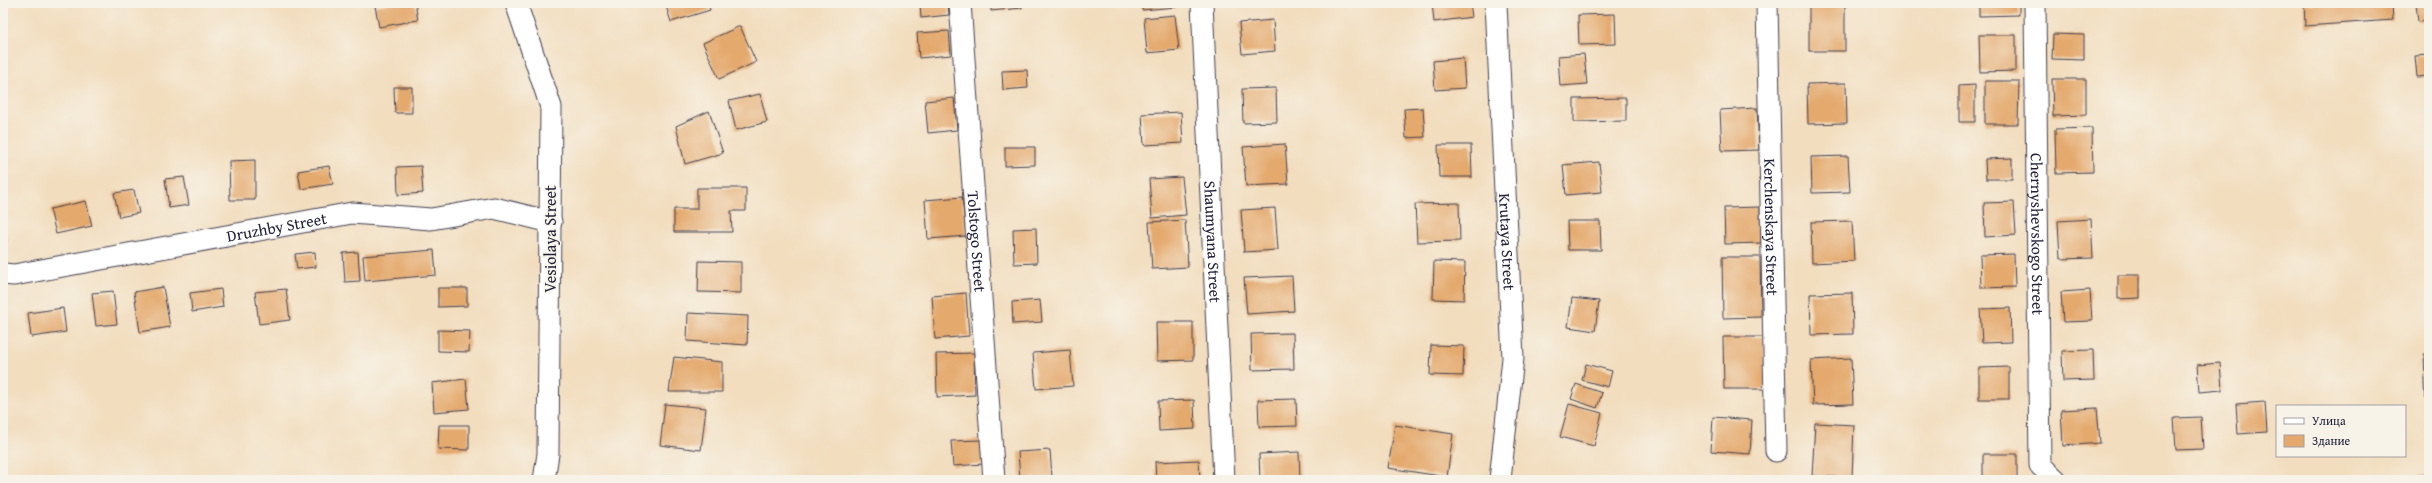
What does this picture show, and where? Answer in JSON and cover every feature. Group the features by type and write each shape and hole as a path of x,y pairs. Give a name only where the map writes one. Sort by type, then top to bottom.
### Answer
{"street":[{"name":"Vesiolaya Street","path":"516,3 551,107 548,454 544,480"},
{"name":"Tolstogo Street","path":"960,3 994,480"},
{"name":"Shaumyana Street","path":"1202,3 1224,480"},
{"name":"Krutaya Street","path":"1496,3 1513,358 1500,480"},
{"name":"Kerchenskaya Street","path":"1767,3 1776,451"},
{"name":"Chernyshevskogo Street","path":"2034,3 2040,464 2056,480"},
{"name":"Druzhby Street","path":"3,274 14,275 352,213 431,219 494,208 551,222"}],"building":[{"path":"394,3 415,3 418,20 379,27 375,6"},
{"path":"665,3 708,3 710,10 671,22"},
{"path":"920,3 948,3 949,15 921,18"},
{"path":"991,3 1022,3 1022,8 991,11"},
{"path":"1141,3 1176,3 1177,7 1142,10"},
{"path":"1432,3 1470,3 1472,17 1434,22"},
{"path":"1569,3 1602,3 1603,4 1569,6"},
{"path":"1979,3 2019,3 2019,15 1979,16"},
{"path":"2304,3 2392,3 2393,20 2305,26"},
{"path":"2416,3 2429,3 2429,21 2418,22"},
{"path":"1809,6 1845,6 1845,51 1809,51"},
{"path":"1615,14 1616,44 1579,45 1578,15"},
{"path":"1175,15 1179,50 1147,53 1144,18"},
{"path":"1273,20 1275,51 1242,54 1239,23"},
{"path":"740,26 756,62 719,79 703,43"},
{"path":"949,31 951,55 919,58 917,33"},
{"path":"2053,34 2084,35 2084,60 2052,59"},
{"path":"1979,35 2016,35 2016,71 1980,72"},
{"path":"1584,54 1587,84 1560,86 1558,56"},
{"path":"2429,55 2429,76 2417,77 2415,56"},
{"path":"1463,58 1465,88 1435,90 1433,61"},
{"path":"1027,70 1028,88 1003,90 1002,71"},
{"path":"2052,79 2086,79 2086,115 2053,116"},
{"path":"1985,81 2019,81 2018,124 1985,124"},
{"path":"1846,83 1847,123 1808,124 1807,84"},
{"path":"1975,85 1975,122 1959,122 1959,86"},
{"path":"394,87 412,87 412,113 395,113"},
{"path":"1276,88 1277,122 1243,123 1242,89"},
{"path":"760,94 767,122 736,130 729,101"},
{"path":"954,98 957,130 928,133 925,101"},
{"path":"1626,98 1626,121 1574,122 1574,99"},
{"path":"1423,108 1425,137 1406,138 1404,109"},
{"path":"1757,108 1759,150 1722,151 1720,110"},
{"path":"709,111 723,153 685,164 676,126"},
{"path":"1181,112 1183,143 1144,145 1142,114"},
{"path":"2092,128 2093,172 2056,173 2055,129"},
{"path":"1285,144 1288,184 1246,186 1243,147"},
{"path":"1438,145 1471,145 1472,177 1439,177"},
{"path":"1005,147 1035,147 1035,165 1005,166"},
{"path":"1848,156 1850,192 1812,193 1811,157"},
{"path":"2012,158 2012,179 1986,179 1985,159"},
{"path":"255,160 255,200 230,200 229,161"},
{"path":"1599,162 1602,192 1566,195 1563,165"},
{"path":"329,166 333,184 301,189 298,171"},
{"path":"421,166 423,193 398,195 397,167"},
{"path":"184,177 189,205 169,208 165,179"},
{"path":"1182,177 1186,215 1152,218 1149,179"},
{"path":"697,188 746,188 746,211 731,211 732,232 674,232 674,209 697,209"},
{"path":"134,190 139,213 119,217 114,193"},
{"path":"962,197 966,236 928,239 925,200"},
{"path":"86,201 92,226 56,234 50,209"},
{"path":"2014,202 2016,235 1985,237 1984,203"},
{"path":"1459,203 1460,241 1417,242 1415,204"},
{"path":"1760,207 1761,243 1725,244 1724,208"},
{"path":"1275,208 1278,250 1244,252 1241,210"},
{"path":"2091,219 2093,258 2060,259 2058,221"},
{"path":"1185,220 1188,267 1152,269 1149,222"},
{"path":"1567,221 1600,221 1601,250 1568,250"},
{"path":"1852,221 1854,261 1812,263 1811,222"},
{"path":"3,222 7,241 3,242"},
{"path":"1036,228 1037,263 1014,264 1013,229"},
{"path":"434,250 436,275 365,281 363,256"},
{"path":"315,252 316,267 297,269 295,254"},
{"path":"358,252 360,281 345,282 343,253"},
{"path":"2014,254 2015,287 1981,288 1980,255"},
{"path":"1722,257 1760,257 1761,317 1723,318"},
{"path":"699,261 741,262 741,293 698,292"},
{"path":"1434,261 1465,262 1464,300 1433,299"},
{"path":"2118,275 2140,275 2140,298 2118,299"},
{"path":"1292,276 1294,311 1247,314 1244,278"},
{"path":"163,287 170,327 140,332 134,292"},
{"path":"438,288 467,288 467,306 438,307"},
{"path":"221,289 223,307 192,312 190,293"},
{"path":"286,289 290,320 259,324 255,292"},
{"path":"2090,290 2092,321 2063,322 2061,292"},
{"path":"113,291 117,324 96,326 92,293"},
{"path":"966,293 969,336 935,339 932,296"},
{"path":"1852,293 1853,334 1811,335 1810,294"},
{"path":"1572,298 1599,301 1595,331 1568,327"},
{"path":"1040,300 1042,322 1013,324 1012,302"},
{"path":"63,308 66,332 31,337 28,313"},
{"path":"2010,308 2011,342 1982,343 1980,309"},
{"path":"688,313 748,316 747,345 687,341"},
{"path":"1156,322 1193,322 1193,360 1157,361"},
{"path":"438,330 470,331 469,352 438,351"},
{"path":"1293,333 1294,369 1252,370 1251,334"},
{"path":"1723,337 1764,337 1765,389 1724,389"},
{"path":"1431,345 1464,346 1463,376 1430,375"},
{"path":"1070,350 1073,386 1036,389 1033,353"},
{"path":"2093,350 2094,380 2063,381 2062,351"},
{"path":"974,353 975,395 937,397 936,354"},
{"path":"2429,353 2429,410 2426,410 2424,354"},
{"path":"674,357 722,362 722,392 669,392"},
{"path":"1851,358 1853,404 1813,405 1811,360"},
{"path":"2220,363 2222,390 2199,392 2197,365"},
{"path":"1586,364 1612,371 1608,387 1582,380"},
{"path":"2009,367 2009,399 1979,399 1979,368"},
{"path":"466,379 469,409 434,412 432,383"},
{"path":"1576,384 1602,393 1597,408 1571,399"},
{"path":"1296,399 1297,426 1259,427 1258,400"},
{"path":"1194,400 1195,429 1159,431 1158,401"},
{"path":"2265,402 2267,432 2238,434 2236,404"},
{"path":"665,404 706,408 701,450 660,445"},
{"path":"1569,404 1602,413 1594,446 1560,437"},
{"path":"2097,408 2100,443 2063,446 2061,410"},
{"path":"1713,417 1752,420 1750,454 1711,451"},
{"path":"2201,417 2203,449 2176,450 2174,418"},
{"path":"1815,423 1854,425 1852,478 1812,476"},
{"path":"439,425 469,425 469,450 438,449"},
{"path":"1395,425 1453,434 1447,477 1388,468"},
{"path":"982,440 984,464 953,466 951,441"},
{"path":"1050,450 1052,477 1020,479 1018,452"},
{"path":"1299,452 1300,480 1260,480 1259,454"},
{"path":"1983,454 2017,454 2017,480 1983,480"},
{"path":"1199,460 1200,480 1156,480 1155,462"},
{"path":"2429,475 2429,480 2410,480 2410,476"}]}
